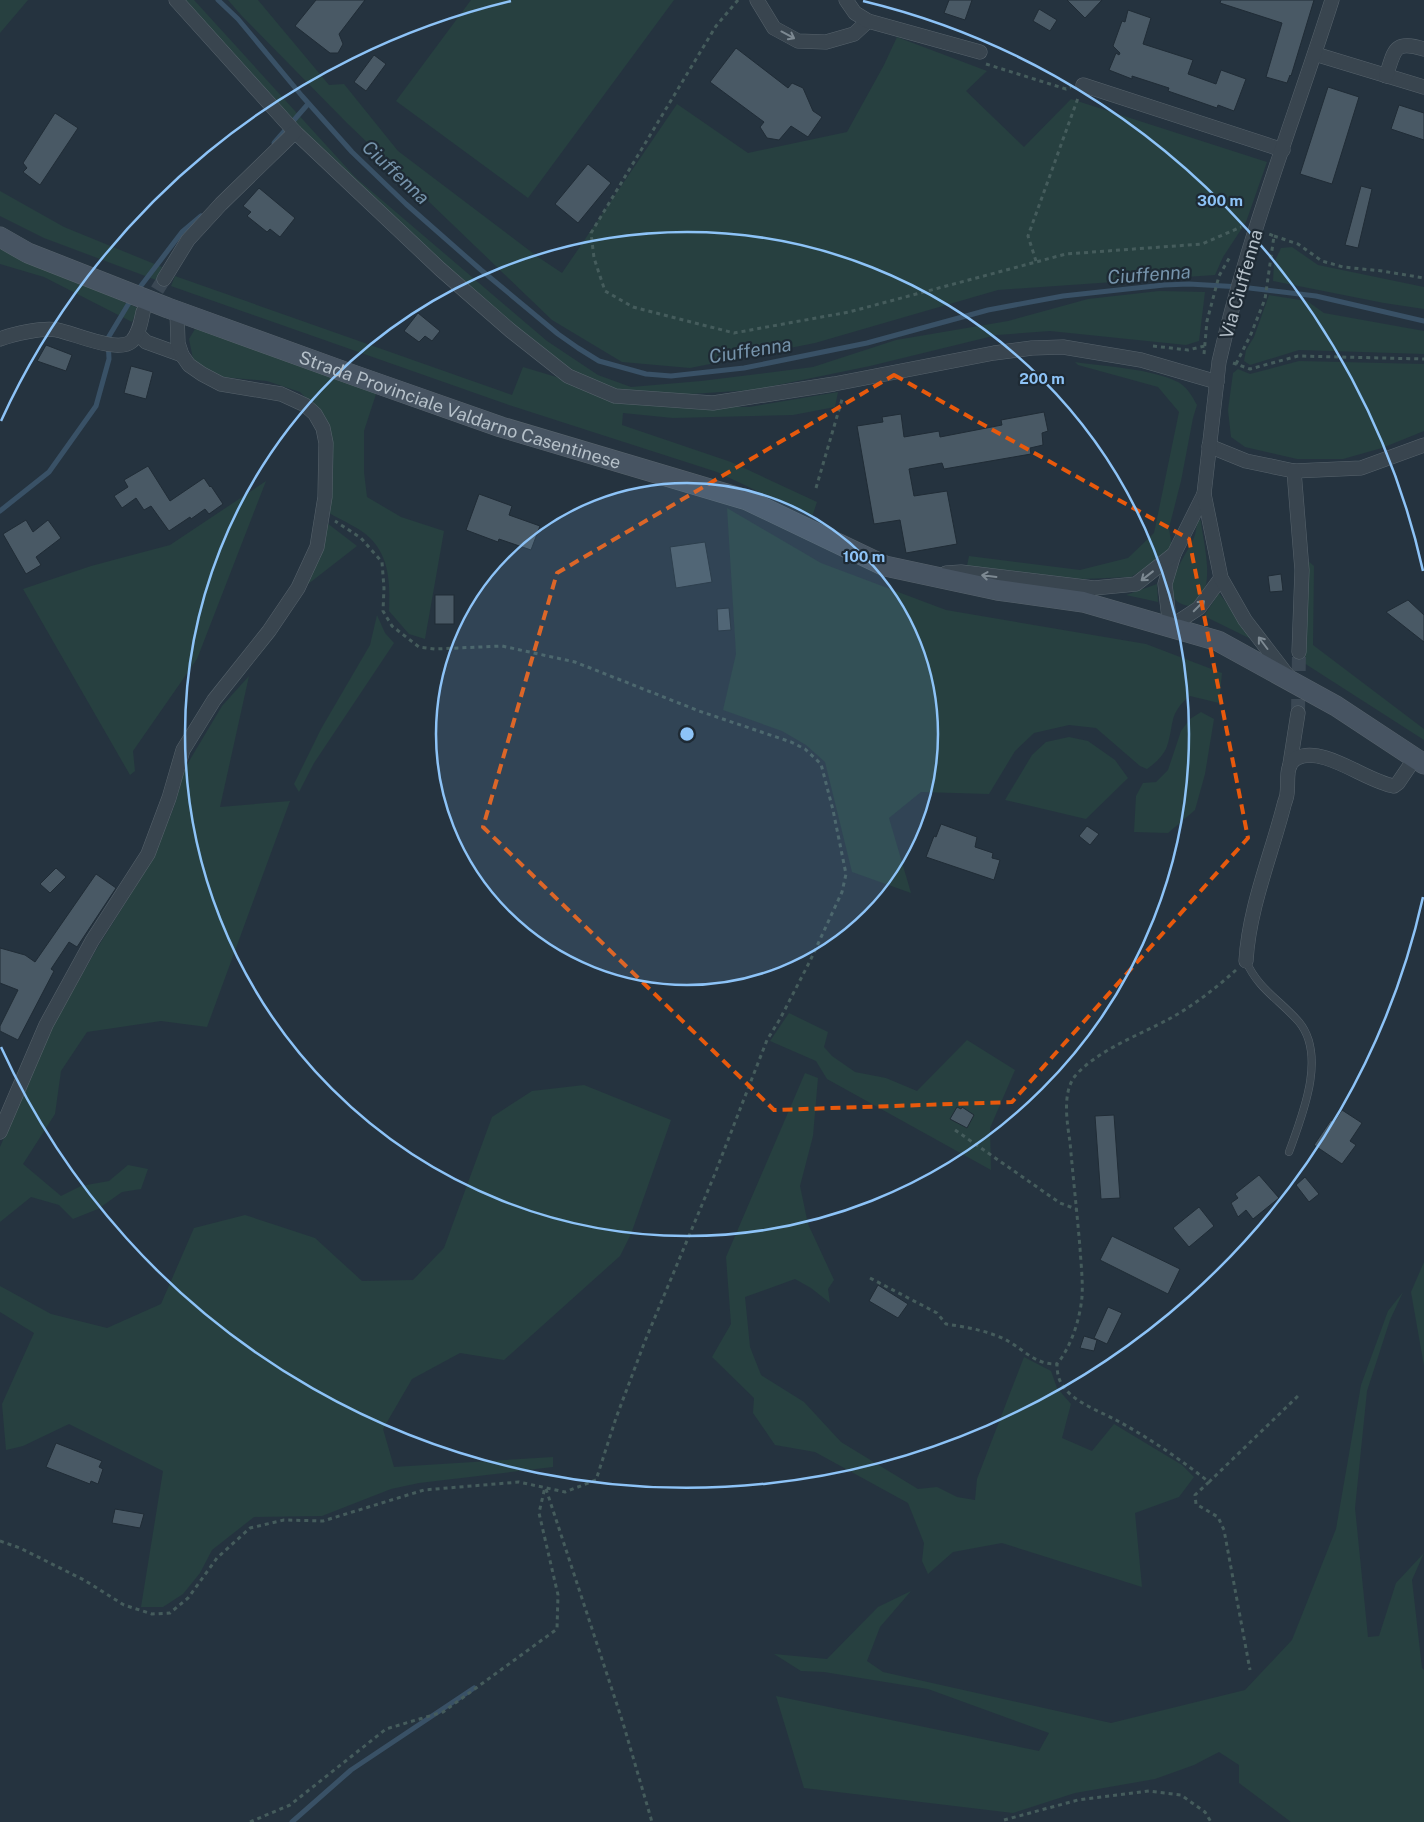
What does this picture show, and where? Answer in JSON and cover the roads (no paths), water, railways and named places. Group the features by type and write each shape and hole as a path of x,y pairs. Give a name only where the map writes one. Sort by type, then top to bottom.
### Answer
{"main road":[{"name":"Strada Provinciale Valdarno Casentinese","path":"0,238 28,253 177,312 501,427 747,500 885,566 998,590 1083,602 1218,641 1336,706 1420,761"}],"street":[{"path":"176,0 294,132 462,288 511,332 568,376 615,396 713,403 848,381 994,353 1032,348 1062,347 1141,360 1217,382"},
{"path":"756,0 774,28 798,41 826,42 854,34 868,21"},
{"path":"846,0 856,13 868,21 980,52"},
{"name":"Via Ciuffenna","path":"1292,682 1245,620 1221,578 1204,494 1219,362 1248,255 1332,0"},
{"path":"1386,76 1394,52 1399,46 1404,45 1424,49"},
{"path":"1315,54 1424,87"},
{"path":"1083,85 1283,150"},
{"path":"164,279 188,240 221,204 294,132"},
{"path":"0,339 14,334 55,329 120,346 130,342 137,333 143,312"},
{"path":"0,1132 44,1030 92,941 148,854 169,798 183,750 214,700 269,631 298,588 316,547 325,497 326,443 323,428 315,414 304,405 281,394 221,384 189,365 182,355 178,343 177,312"},
{"path":"137,333 146,342 182,355"},
{"path":"1209,446 1246,461 1294,471 1361,468 1424,445"},
{"path":"1294,471 1302,570 1299,652"},
{"name":"Strada Provinciale Valdarno Casentinese","path":"1170,627 1165,584 1174,554 1204,494"},
{"name":"Strada Provinciale Valdarno Casentinese","path":"923,575 961,572 1094,588 1136,584 1174,554"},
{"path":"1170,627 1199,608 1221,578"},
{"path":"1246,961 1247,944 1257,902 1288,793 1290,764 1298,713"},
{"path":"1290,764 1297,758 1322,757 1354,769 1380,783 1394,786 1420,761"}],"lane":[{"path":"1246,961 1252,974 1265,990 1300,1023 1308,1040 1312,1062 1311,1082 1289,1152"}],"waterway":[{"name":"Ciuffenna","path":"218,0 238,19 302,96 352,152 406,204 481,270 558,334 578,348 599,361 646,374 671,376 744,368 867,343 988,310 1063,296 1164,285 1189,284 1241,287 1316,296 1424,321"},
{"path":"274,143 308,104"},
{"path":"137,291 182,232 201,216"},
{"path":"0,511 49,472 96,406 109,359 108,338 132,298"},
{"path":"292,1822 351,1770 474,1688"}],"tunnel":[{"path":"146,308 164,279"},
{"path":"1298,713 1299,652"}]}
